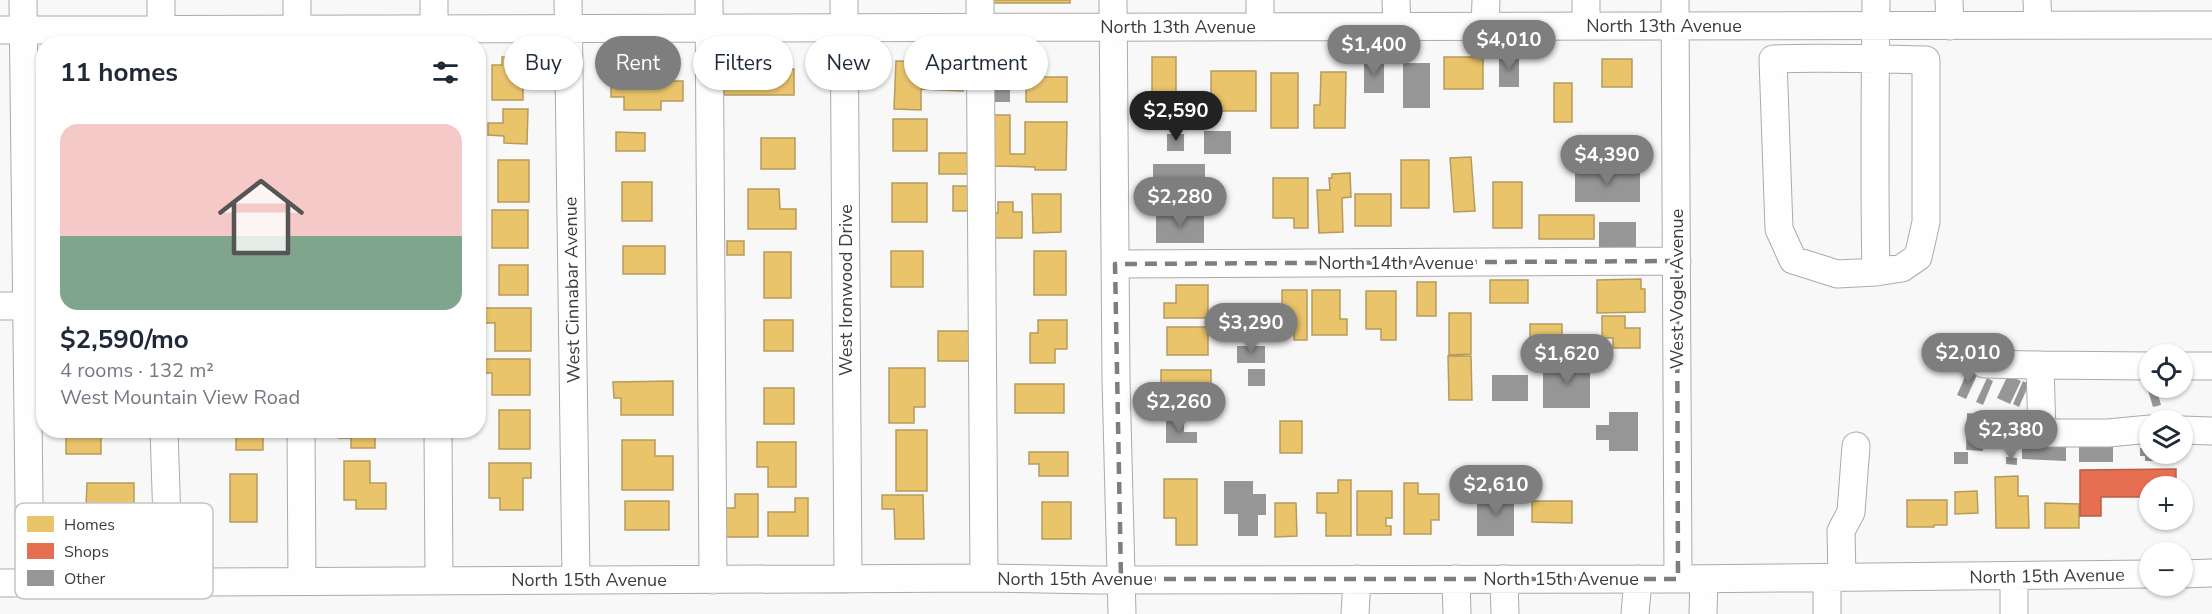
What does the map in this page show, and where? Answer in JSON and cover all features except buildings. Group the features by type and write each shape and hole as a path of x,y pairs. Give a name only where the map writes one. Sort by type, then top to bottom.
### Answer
{"street":[{"path":"23,0 12,30 27,306 29,503"},
{"path":"161,0 161,36"},
{"path":"297,0 297,36"},
{"path":"434,0 434,36"},
{"name":"West Cinnabar Avenue","path":"568,0 576,580"},
{"path":"709,0 712,580"},
{"name":"West Ironwood Drive","path":"844,0 848,579"},
{"path":"1113,0 1114,264 1122,614"},
{"path":"1260,0 1260,27"},
{"path":"1396,0 1397,27"},
{"path":"1485,27 1486,0"},
{"path":"1876,12 1876,272"},
{"name":"North 13th Avenue","path":"12,30 161,36 434,36 569,29 844,28 981,13 1113,27 1485,27 1586,13 1876,12 2037,13 2212,25"},
{"path":"981,13 984,578"},
{"name":"West Vogel Avenue","path":"1675,13 1677,261 1691,579 1703,614"},
{"path":"1773,59 1926,60 1926,222 1918,257 1902,268 1876,272 1837,273 1793,260 1779,229 1773,59"},
{"name":"North 14th Avenue","path":"1114,264 1677,261"},
{"path":"0,306 27,306"},
{"path":"1984,364 2139,366"},
{"path":"2040,365 2042,433 2108,433 2139,430"},
{"path":"2193,366 2212,366"},
{"path":"2193,430 2212,431"},
{"path":"164,438 166,503"},
{"path":"301,438 302,581"},
{"path":"438,438 439,579"},
{"path":"1827,614 1835,578 1841,531 1851,512 1856,446"},
{"path":"2193,574 2212,573"},
{"name":"North 15th Avenue","path":"213,582 984,578 1691,579 2139,574"},
{"path":"2014,576 2014,614"},
{"path":"1355,614 1356,579"},
{"path":"1456,579 1456,614"},
{"path":"1504,579 1504,614"},
{"path":"1635,614 1638,579"}],"highlighted area":[{"path":"1677,261 1678,579 1121,579 1115,264"}]}
